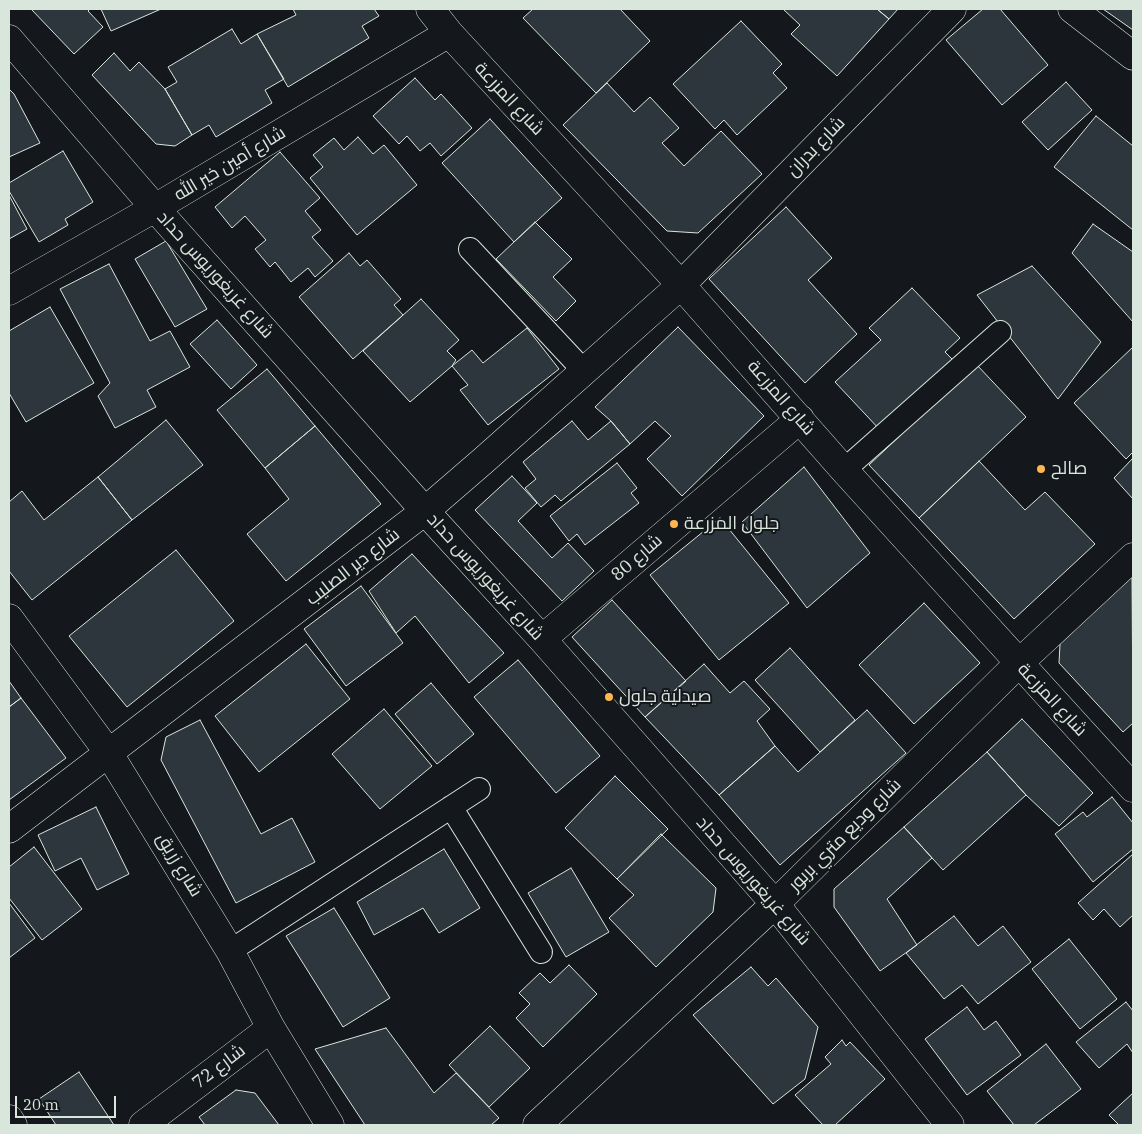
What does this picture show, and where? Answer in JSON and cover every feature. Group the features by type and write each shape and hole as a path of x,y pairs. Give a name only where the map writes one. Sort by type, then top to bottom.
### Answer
{"main road":[{"name":"شارع المزرعة","path":"430,9 448,33 681,285 844,470 1133,788"},
{"name":"شارع بدران","path":"681,285 952,9"},
{"path":"1072,9 1133,56"},
{"name":"شارع أمين خير الله","path":"9,291 156,208 448,33"},
{"name":"شارع غريغوريوس حداد","path":"9,39 156,208 425,511 542,639 775,904 950,1125"},
{"name":"شارع دير الصليب","path":"9,830 108,752 425,511 681,285"},
{"name":"شارع 80","path":"542,639 800,419"},
{"name":"شارع وديع متري بربور","path":"536,1125 775,904 1019,663 1133,558"},
{"name":"شارع زريق","path":"9,618 108,752 230,951 271,1028 330,1125"},
{"name":"شارع 72","path":"143,1125 271,1028"},
{"path":"9,1119 13,1125"}],"street":[{"path":"470,249 584,371"},
{"path":"844,470 1000,332"},
{"path":"230,951 479,789"},
{"path":"451,807 541,952"}],"building":[{"path":"31,9 90,9 88,11 103,27 74,54"},
{"path":"101,9 161,9 111,31"},
{"path":"293,9 374,9 379,16 362,26 369,38 288,87 257,34 296,15"},
{"path":"533,9 620,9 650,41 596,93 523,18"},
{"path":"783,9 877,9 889,19 837,76 791,34 800,25"},
{"path":"877,9 898,9 889,19"},
{"path":"983,9 1000,9 1048,65 1002,105 946,40"},
{"path":"1103,9 1133,9 1133,30"},
{"path":"741,21 782,64 773,73 787,88 737,135 724,120 715,129 673,84"},
{"path":"232,29 241,44 257,34 284,79 265,90 272,103 216,137 209,125 192,135 165,89 177,82 168,67"},
{"path":"114,53 130,71 139,62 165,89 192,135 175,146 156,144 92,75"},
{"path":"415,78 435,100 441,94 472,128 441,156 430,143 420,151 407,136 399,144 373,116"},
{"path":"1066,82 1092,110 1048,150 1022,122"},
{"path":"607,83 634,112 650,97 679,128 662,143 684,166 721,131 762,174 698,233 667,231 563,125"},
{"path":"9,89 14,94 40,143 9,157"},
{"path":"1096,116 1133,146 1133,230 1054,167"},
{"path":"490,119 562,198 514,242 442,163"},
{"path":"358,137 373,154 384,145 417,185 357,235 310,178 323,167 313,155 334,138 344,150"},
{"path":"63,151 93,202 65,219 68,225 39,242 9,191 9,183"},
{"path":"280,152 320,198 305,211 321,230 312,237 333,261 315,277 308,268 291,282 275,262 270,267 255,249 266,240 245,216 232,228 215,207"},
{"path":"9,195 27,229 9,239"},
{"path":"786,207 832,258 808,280 857,334 805,383 709,279"},
{"path":"535,222 572,259 553,277 576,301 556,321 496,259"},
{"path":"1093,224 1133,252 1133,322 1072,253"},
{"path":"166,241 207,309 175,327 135,259"},
{"path":"349,253 360,266 367,260 401,299 394,305 403,315 353,359 299,297"},
{"path":"109,264 150,341 170,331 190,367 147,390 156,407 115,428 98,396 110,383 60,289"},
{"path":"1032,266 1101,342 1058,399 977,295"},
{"path":"912,288 960,338 945,352 955,362 881,431 835,382 881,340 869,328"},
{"path":"421,299 459,340 447,351 456,360 452,366 410,402 363,351"},
{"path":"50,307 94,383 26,422 9,393 9,331"},
{"path":"217,320 257,365 231,389 190,344"},
{"path":"678,327 764,416 682,496 647,459 671,436 655,421 630,444 611,421 595,407"},
{"path":"527,328 559,369 488,425 460,390 468,385 452,366 472,350 483,363"},
{"path":"1133,347 1133,452 1126,459 1074,403"},
{"path":"976,364 1026,417 919,518 869,465"},
{"path":"267,369 315,426 265,468 217,410"},
{"path":"166,420 203,465 132,520 98,477"},
{"path":"572,421 588,440 611,421 630,444 561,501 555,495 541,507 525,488 536,479 523,462"},
{"path":"315,426 381,504 286,581 247,534 289,499 265,468"},
{"path":"1133,458 1133,499 1114,478"},
{"path":"979,461 1025,510 1045,492 1095,544 1014,619 919,518"},
{"path":"617,463 637,488 631,493 639,503 585,545 577,534 569,541 550,516"},
{"path":"804,467 870,553 807,608 742,522"},
{"path":"512,476 537,503 518,521 552,558 568,543 594,571 562,601 475,510"},
{"path":"98,477 132,520 32,600 9,571 9,502 22,491 44,520"},
{"path":"720,518 789,603 719,660 650,575"},
{"path":"176,550 234,621 127,707 69,636"},
{"path":"412,554 504,653 469,683 415,616 396,633 369,591"},
{"path":"1132,576 1133,723 1123,732 1059,663 1060,644"},
{"path":"361,586 403,643 346,686 304,629"},
{"path":"612,600 686,681 645,717 572,637"},
{"path":"924,603 980,663 914,724 859,665"},
{"path":"306,644 350,699 259,772 215,716"},
{"path":"790,648 855,720 820,752 755,680"},
{"path":"518,660 600,756 556,793 474,697"},
{"path":"704,664 730,693 744,681 770,709 757,721 775,746 719,795 645,717"},
{"path":"9,681 21,698 9,707"},
{"path":"431,683 474,734 437,764 395,714"},
{"path":"21,698 66,758 9,800 9,707"},
{"path":"384,709 432,766 380,809 332,754"},
{"path":"867,710 906,753 780,865 719,795 775,746 798,772"},
{"path":"1022,719 1093,793 1059,826 1026,795 987,752"},
{"path":"200,720 261,834 292,818 315,862 236,903 161,760 166,737"},
{"path":"987,752 1026,795 943,870 904,827"},
{"path":"615,776 668,829 617,879 565,828"},
{"path":"1112,797 1133,823 1133,849 1093,882 1055,834 1083,812 1087,817"},
{"path":"96,807 129,874 97,890 81,858 55,871 38,835"},
{"path":"904,827 932,858 887,899 917,945 880,971 834,907 834,889"},
{"path":"661,834 716,888 713,912 656,967 609,918 634,895 617,879"},
{"path":"34,847 82,909 42,940 9,898 9,867"},
{"path":"444,849 480,908 439,933 423,908 374,935 357,902"},
{"path":"1133,854 1133,915 1120,927 1104,909 1093,920 1078,903"},
{"path":"571,868 609,932 566,957 528,893"},
{"path":"9,903 35,938 9,958"},
{"path":"334,908 390,998 343,1027 286,936"},
{"path":"954,916 978,946 1003,926 1031,962 978,1004 962,985 944,999 906,953"},
{"path":"1069,939 1117,999 1080,1029 1032,969"},
{"path":"569,965 597,994 543,1047 516,1018 530,1004 519,993 540,973 550,983"},
{"path":"751,967 768,986 776,978 818,1027 805,1079 773,1104 693,1015"},
{"path":"1126,1002 1133,1011 1133,1053 1127,1044 1099,1068 1076,1042"},
{"path":"967,1007 984,1030 996,1021 1021,1055 967,1095 925,1039"},
{"path":"490,1026 530,1068 489,1107 449,1065"},
{"path":"386,1028 434,1093 456,1073 499,1118 491,1125 365,1125 315,1049"},
{"path":"842,1040 846,1046 850,1042 885,1079 835,1125 823,1125 795,1095 831,1064 825,1057"},
{"path":"1046,1044 1081,1089 1034,1125 1014,1125 987,1091"},
{"path":"79,1072 114,1125 56,1125 39,1099"},
{"path":"236,1090 255,1093 279,1125 205,1125 199,1117"},
{"path":"1133,1093 1133,1125 1119,1125 1109,1115"}],"place":[{"name":"صالح","path":"1041,469"},
{"name":"جلول المزرعة","path":"674,524"},
{"name":"صيدلية جلول","path":"609,697"}]}
